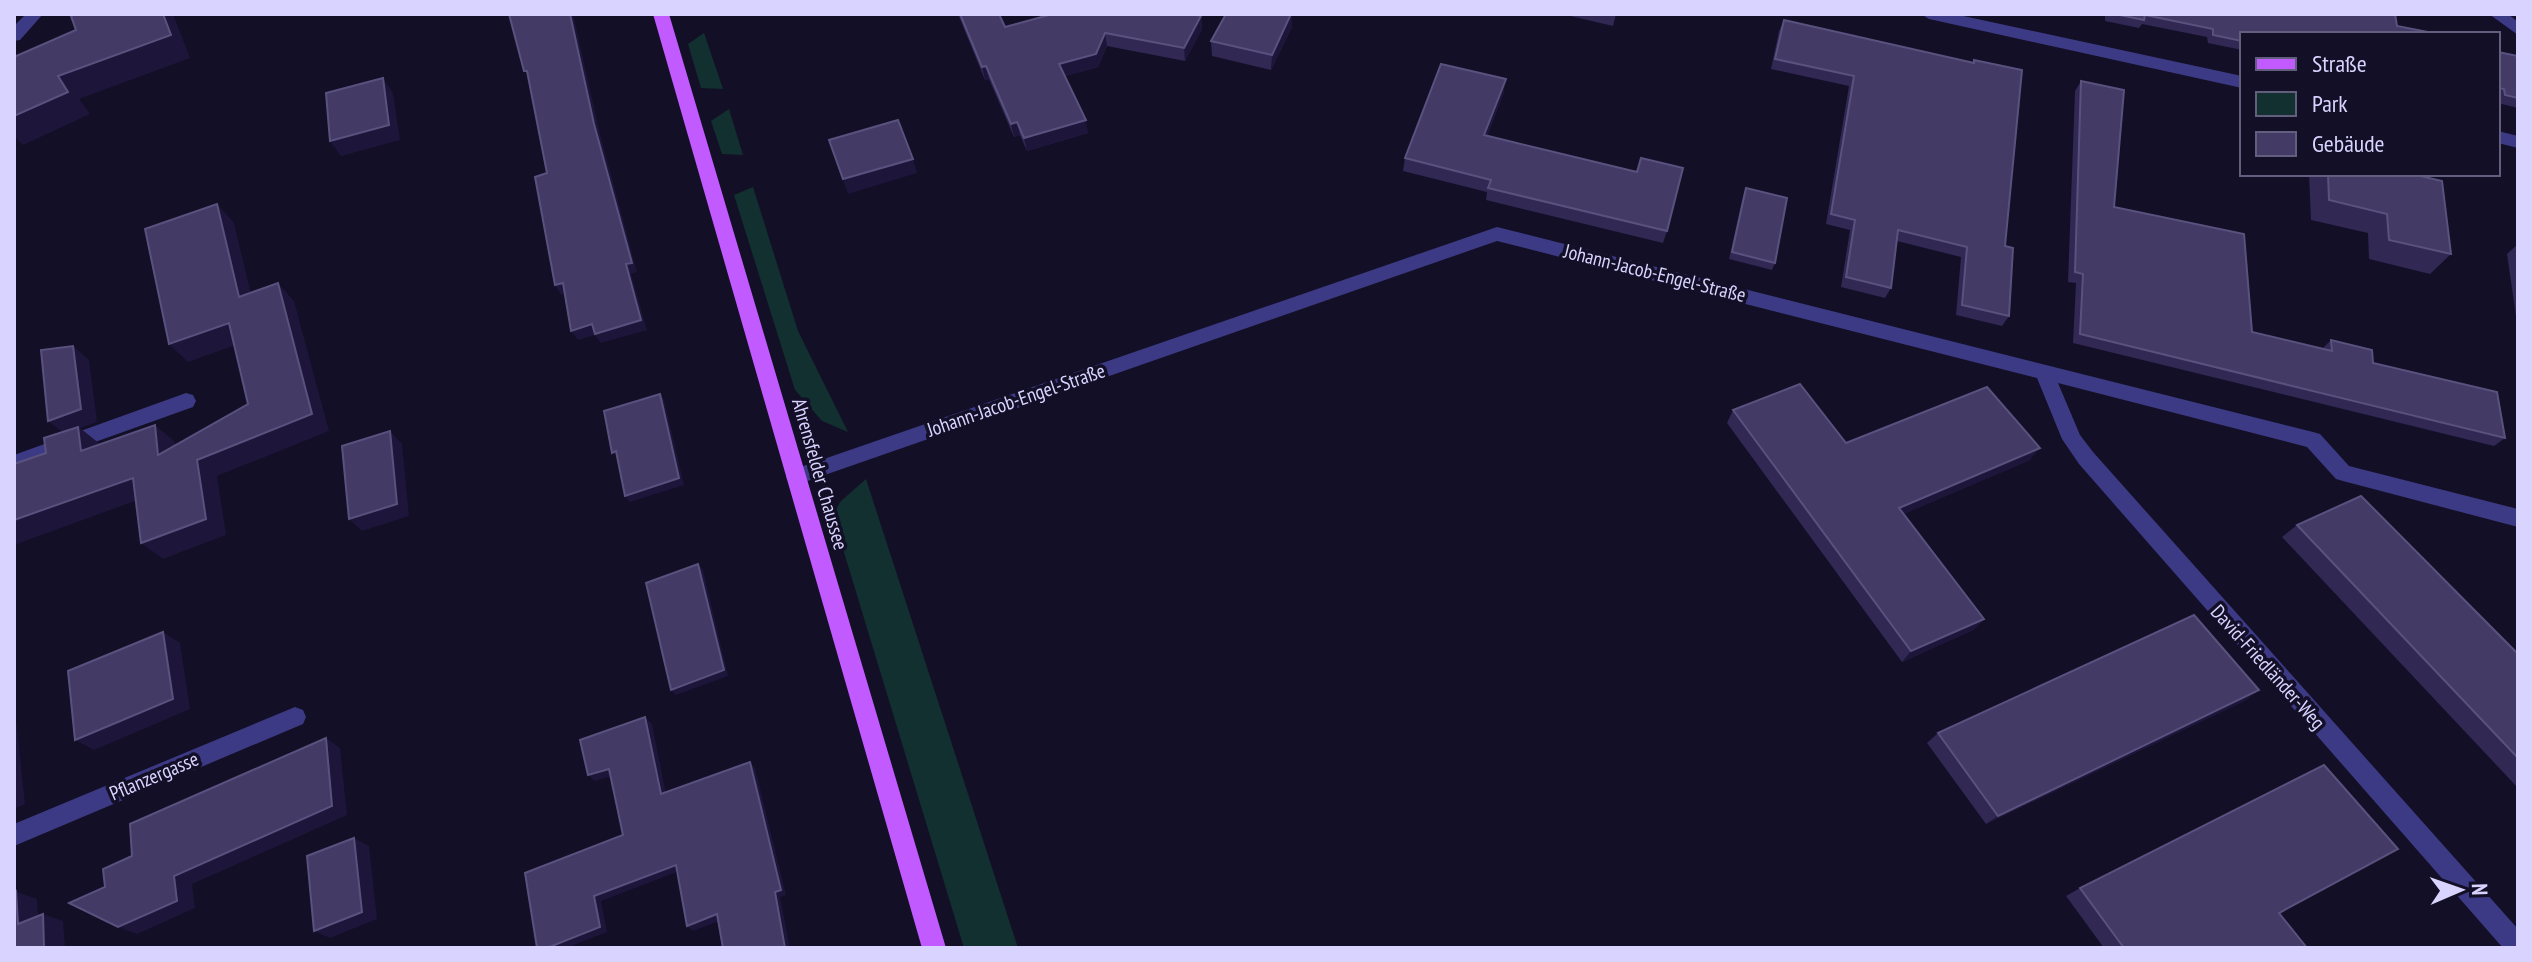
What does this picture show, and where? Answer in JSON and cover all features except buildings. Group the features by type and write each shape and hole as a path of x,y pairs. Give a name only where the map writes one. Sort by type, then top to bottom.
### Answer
{"main road":[{"name":"Ahrensfelder Chaussee","path":"661,14 934,948"}],"street":[{"path":"14,36 35,14"},
{"path":"1929,14 2240,82"},
{"path":"2497,14 2518,30"},
{"name":"Johann-Jacob-Engel-Straße","path":"796,477 1497,234 2313,440 2343,473 2518,518"},
{"name":"David-Friedländer-Weg","path":"2043,370 2072,439 2104,479 2518,947"},
{"path":"14,463 186,401"},
{"name":"Pflanzergasse","path":"14,835 295,717"}],"green space":[{"path":"704,33 723,89 701,88 688,44"},
{"path":"729,109 743,155 722,154 711,121"},
{"path":"753,187 798,331 848,432 822,421 795,390 734,195"},
{"path":"866,479 1018,948 964,948 833,516 840,502"}]}
